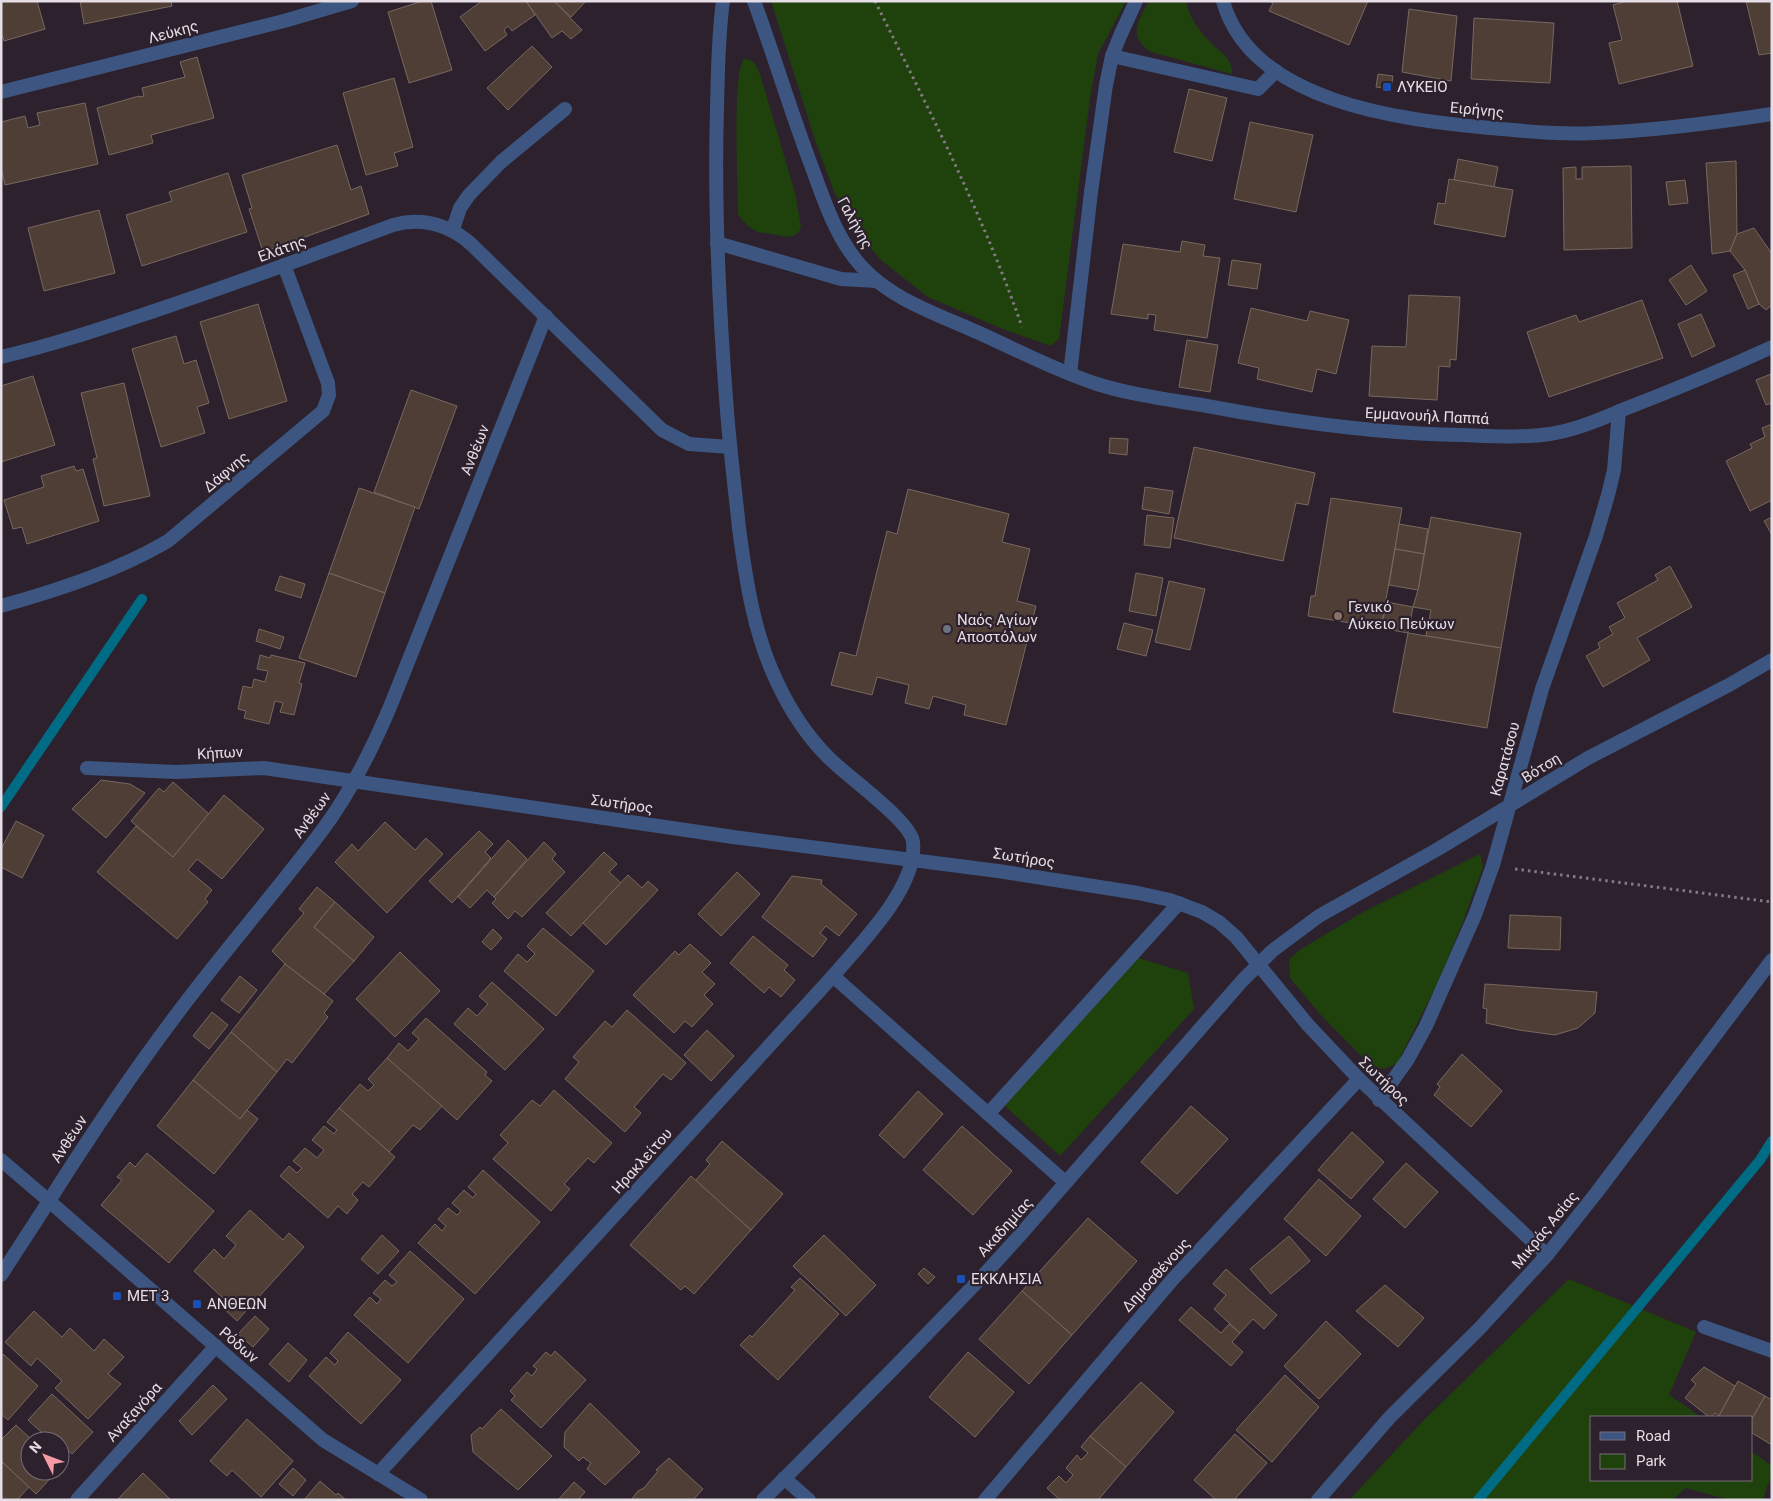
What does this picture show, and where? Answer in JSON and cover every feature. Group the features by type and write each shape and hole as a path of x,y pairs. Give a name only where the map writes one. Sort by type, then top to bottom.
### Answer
{"street":[{"name":"Λεύκης","path":"1,92 284,21 352,1"},
{"path":"723,1 718,51 716,142 717,243 722,349 730,447 748,587 763,648 776,682 793,713 817,745 846,774 898,817 909,830 914,841 912,859"},
{"name":"Γαλήνης","path":"754,1 794,118 832,220 847,248 862,268 876,281 932,312 1070,374"},
{"path":"1070,374 1102,108 1112,56 1136,1"},
{"name":"Ειρήνης","path":"1223,1 1229,20 1241,40 1276,71 1310,90 1368,109 1424,120 1493,128 1594,133 1705,123 1772,114"},
{"path":"1112,56 1258,89 1276,71"},
{"path":"453,229 460,208 469,195 501,162 564,108"},
{"name":"Ελάτης","path":"1,357 101,329 400,223 426,222 453,229 470,243 662,430 689,444 730,447"},
{"path":"717,243 840,279 876,281"},
{"name":"Δάφνης","path":"1,606 145,555 168,541 323,411 329,395 328,383 284,265"},
{"name":"Ανθέων","path":"1,1275 146,1055 195,989 322,831 355,781 375,742 392,702 546,316"},
{"name":"Εμμανουήλ Παππά","path":"1070,374 1125,392 1235,412 1354,429 1444,435 1539,435 1575,428 1772,347"},
{"name":"Καρατάσου","path":"1379,1100 1408,1059 1426,1026 1475,915 1493,865 1542,689 1596,536 1608,495 1614,470 1619,411"},
{"name":"Βότση","path":"1259,964 1288,938 1319,916 1509,807 1588,758 1729,685 1772,660"},
{"name":"Κήπων","path":"87,768 176,772 264,768 355,781"},
{"name":"Σωτήρος","path":"355,781 733,837 912,859 1138,893 1179,903 1202,912 1219,922 1236,937 1308,1025 1379,1100 1547,1255"},
{"name":"Ηρακλείτου","path":"378,1474 833,976 890,908 902,886 912,859"},
{"path":"988,1114 1179,903"},
{"name":"Μικράς Ασίας","path":"1318,1500 1380,1428 1479,1329 1547,1255 1597,1192 1772,960"},
{"name":"Ακαδημίας","path":"762,1500 938,1324 1021,1234 1212,1014 1259,964"},
{"path":"833,976 1065,1182"},
{"name":"Δημοσθένους","path":"985,1500 1173,1279 1359,1079"},
{"name":"Ρόδων","path":"1,1160 323,1440 420,1500"},
{"path":"1704,1327 1772,1351"},
{"name":"Αναξαγόρα","path":"77,1500 216,1346"},
{"path":"784,1478 810,1500"}],"path":[{"path":"875,1 956,165 1008,288 1030,356"},
{"path":"1493,865 1772,902"}],"green space":[{"path":"771,1 1126,1 1098,54 1090,98 1059,339 1051,346 1005,330 928,297 882,261 867,244 851,222 835,194 816,143"},
{"path":"1149,1 1186,1 1189,13 1198,28 1231,64 1232,74 1151,52 1144,46 1139,40 1137,28 1138,22"},
{"path":"744,59 753,61 760,74 795,193 801,227 793,236 758,232 748,226 738,214 737,108 740,69"},
{"path":"1480,854 1483,867 1462,924 1438,982 1397,1064 1382,1069 1369,1064 1321,1015 1290,978 1289,960 1301,949 1365,911"},
{"path":"1138,958 1188,973 1194,1009 1060,1156 1004,1105"},
{"path":"1569,1279 1696,1332 1669,1395 1700,1416 1590,1416 1590,1481 1753,1481 1753,1453 1772,1466 1772,1472 1763,1500 1730,1500 1686,1488 1672,1500 1349,1500 1425,1419"}],"building":[{"path":"1,1 37,1 45,29 4,41 1,32"},
{"path":"80,1 171,1 172,6 84,24"},
{"path":"423,1 431,1 452,70 409,83 388,12"},
{"path":"482,1 526,1 535,15 512,31 508,26 504,30 507,35 485,51 460,17"},
{"path":"526,1 554,1 582,30 571,39 562,31 552,38"},
{"path":"554,1 586,1 571,17"},
{"path":"1269,1 1368,1 1349,45 1269,11 1273,3"},
{"path":"1628,1 1677,1 1693,66 1619,84 1609,43 1622,40 1613,5"},
{"path":"1746,1 1772,1 1772,53 1759,55"},
{"path":"1409,9 1457,16 1451,81 1402,72"},
{"path":"1474,18 1554,23 1550,83 1471,79"},
{"path":"532,46 552,67 508,110 487,88"},
{"path":"197,57 214,118 151,135 153,143 109,155 97,108 144,96 142,88 185,77 180,62"},
{"path":"1378,74 1393,76 1391,89 1376,87"},
{"path":"394,78 413,147 394,153 398,166 366,175 343,93"},
{"path":"1189,89 1227,98 1212,161 1174,152"},
{"path":"85,103 98,164 5,185 1,167 1,122 25,116 28,128 40,125 37,113"},
{"path":"1250,122 1313,135 1296,212 1234,199"},
{"path":"337,145 351,190 361,186 369,214 263,252 249,209 252,208 242,175"},
{"path":"1458,159 1498,167 1494,187 1454,180"},
{"path":"1736,161 1737,234 1730,251 1712,254 1706,163"},
{"path":"1631,166 1632,248 1564,250 1563,168 1576,167 1576,179 1582,179 1582,167"},
{"path":"228,173 247,232 142,266 126,215 172,201 169,192"},
{"path":"1449,179 1513,190 1505,237 1434,224 1438,203 1445,204"},
{"path":"1685,180 1688,203 1669,205 1666,182"},
{"path":"99,210 115,273 44,291 28,228"},
{"path":"1754,228 1772,254 1772,305 1766,310 1759,304 1745,270 1730,251 1737,234"},
{"path":"1182,241 1205,245 1203,256 1220,258 1207,338 1154,330 1156,315 1148,314 1148,319 1111,314 1123,244 1180,252"},
{"path":"1232,260 1261,264 1257,289 1228,285"},
{"path":"1691,265 1707,291 1686,305 1669,280"},
{"path":"1745,270 1759,304 1748,309 1733,275"},
{"path":"1409,295 1460,297 1456,360 1450,359 1450,367 1439,366 1437,400 1369,396 1372,346 1406,347"},
{"path":"1642,300 1663,358 1549,397 1527,332 1576,315 1579,322"},
{"path":"258,304 287,401 229,419 200,322"},
{"path":"1251,308 1307,321 1310,311 1349,320 1336,374 1317,369 1312,392 1257,379 1259,368 1238,363"},
{"path":"1701,314 1715,346 1692,357 1678,324"},
{"path":"176,336 184,364 196,360 209,403 197,407 205,433 161,447 132,349"},
{"path":"1187,340 1218,345 1210,392 1179,387"},
{"path":"1771,374 1772,403 1766,405 1756,380"},
{"path":"33,376 55,445 1,462 1,386"},
{"path":"124,383 150,496 104,506 93,459 97,458 81,393"},
{"path":"411,390 457,406 419,509 374,492"},
{"path":"1772,424 1772,500 1750,511 1726,461 1752,448 1750,444 1765,437 1762,428"},
{"path":"1110,438 1128,439 1127,455 1109,453"},
{"path":"1194,447 1315,473 1308,505 1296,503 1283,561 1174,538"},
{"path":"74,466 76,471 83,469 99,521 27,544 22,527 13,529 4,500 44,487 41,476"},
{"path":"1145,487 1173,491 1169,514 1142,509"},
{"path":"359,488 415,507 385,593 329,573"},
{"name":"Ναός Αγίων Αποστόλων","path":"908,489 1009,514 1002,542 1030,549 1017,601 1036,606 1006,725 964,715 966,705 933,696 929,709 905,703 909,685 877,677 872,695 831,685 840,652 856,656 887,531 897,534"},
{"path":"1331,498 1402,508 1381,628 1308,616 1311,596 1315,596"},
{"path":"1147,515 1174,518 1170,548 1144,545"},
{"path":"1431,517 1521,533 1501,648 1426,636 1431,610 1413,607 1418,590"},
{"path":"1772,517 1772,535 1764,521"},
{"path":"1399,524 1428,529 1424,554 1395,549"},
{"path":"1395,549 1424,554 1418,590 1389,585"},
{"path":"1670,566 1692,607 1637,638 1650,660 1603,687 1586,656 1600,648 1598,643 1613,634 1609,627 1625,618 1617,603 1658,580 1655,575"},
{"path":"329,573 385,593 356,677 299,658"},
{"path":"1136,573 1163,578 1156,616 1129,611"},
{"path":"280,576 305,584 301,598 275,590"},
{"path":"1169,581 1205,589 1190,650 1155,642"},
{"path":"1387,602 1413,607 1408,633 1381,628"},
{"path":"1124,623 1153,630 1146,656 1117,649"},
{"path":"259,629 284,637 280,649 256,641"},
{"path":"1408,633 1501,648 1487,728 1393,712"},
{"path":"260,655 270,658 271,655 305,663 299,683 302,684 294,715 280,712 283,703 275,701 269,724 244,718 246,711 238,709 243,686 252,688 254,679 265,682 268,671 257,669"},
{"path":"101,780 130,784 145,793 106,838 72,809"},
{"path":"173,782 209,814 173,857 131,821 159,788 164,792"},
{"path":"224,795 264,829 222,879 197,859 188,870 212,890 205,899 208,902 177,939 97,872 136,826 173,857"},
{"path":"16,821 44,835 22,878 1,867 1,849"},
{"path":"385,822 415,850 426,838 443,854 387,913 335,862 352,844 358,851"},
{"path":"479,831 493,844 485,852 491,858 452,903 429,881"},
{"path":"508,840 527,859 494,897 487,890 470,908 458,897"},
{"path":"544,842 556,854 552,859 565,872 522,917 515,911 508,919 492,903 496,899 494,897"},
{"path":"604,852 617,864 609,872 621,883 571,936 546,913"},
{"path":"737,872 760,894 721,936 698,914"},
{"path":"628,875 642,888 648,881 658,890 606,945 583,923"},
{"path":"792,876 822,880 821,884 857,914 839,936 826,926 820,933 827,939 813,957 762,917"},
{"path":"317,887 335,902 314,927 354,961 324,994 285,964 272,951 304,913 299,909"},
{"path":"335,902 374,937 354,961 314,927"},
{"path":"1510,915 1561,917 1560,950 1508,948"},
{"path":"543,928 594,971 556,1016 504,971 518,954 527,962 535,954 527,946"},
{"path":"493,929 502,938 491,950 482,942"},
{"path":"753,936 788,965 784,970 795,980 781,997 769,987 764,993 730,963"},
{"path":"690,944 711,963 702,972 715,984 704,995 713,1004 692,1027 685,1021 674,1033 633,995 675,951 679,955"},
{"path":"400,952 440,991 395,1037 356,999"},
{"path":"285,964 333,1001 324,1013 328,1017 292,1063 287,1059 277,1072 231,1032"},
{"path":"240,976 257,990 239,1013 221,1000"},
{"path":"492,982 544,1029 505,1070 454,1024 468,1008 477,1016 488,1004 479,996"},
{"path":"1485,984 1597,992 1595,1013 1578,1028 1555,1035 1486,1023 1487,1009 1483,1008"},
{"path":"627,1010 686,1063 671,1080 663,1074 634,1107 641,1113 625,1132 565,1079 579,1062 573,1057 605,1021 612,1027"},
{"path":"212,1012 228,1025 209,1049 193,1036"},
{"path":"426,1018 487,1072 485,1075 492,1081 457,1120 387,1058 399,1043 408,1051 419,1039 412,1033"},
{"path":"707,1030 734,1056 711,1081 684,1055"},
{"path":"231,1032 277,1072 240,1119 193,1080"},
{"path":"1462,1054 1502,1091 1471,1127 1434,1095 1440,1087 1437,1084"},
{"path":"387,1058 442,1106 420,1130 413,1125 389,1152 339,1108 360,1084 368,1091 374,1085 368,1079"},
{"path":"193,1080 240,1119 247,1110 258,1119 214,1174 157,1126"},
{"path":"554,1090 612,1143 594,1163 588,1158 564,1184 570,1189 551,1211 493,1159 508,1143 500,1135 532,1100 540,1106"},
{"path":"918,1091 943,1114 904,1158 879,1135"},
{"path":"1191,1106 1228,1139 1177,1194 1141,1162"},
{"path":"339,1108 395,1157 369,1187 363,1182 352,1194 358,1200 347,1214 338,1206 328,1218 280,1176 289,1166 297,1173 302,1168 293,1161 305,1148 317,1158 324,1150 312,1140 324,1126 334,1134 337,1130 327,1122"},
{"path":"962,1126 1012,1171 973,1215 923,1170"},
{"path":"1352,1132 1384,1162 1351,1199 1318,1170"},
{"path":"722,1141 783,1194 751,1230 695,1181 710,1164 706,1160"},
{"path":"147,1153 214,1211 169,1263 101,1205 122,1180 117,1177 130,1162 135,1167"},
{"path":"1406,1163 1438,1192 1405,1228 1373,1199"},
{"path":"483,1170 540,1222 475,1294 418,1243 435,1224 442,1231 446,1226 438,1219 448,1208 457,1215 461,1211 452,1203 464,1190 473,1198 476,1194 468,1187"},
{"path":"691,1176 751,1230 694,1294 685,1286 681,1290 630,1245"},
{"path":"1319,1179 1361,1216 1326,1256 1284,1219"},
{"path":"250,1210 283,1240 289,1233 304,1247 237,1321 218,1303 223,1298 194,1271 214,1249 224,1259 236,1245 226,1236"},
{"path":"1088,1218 1137,1261 1072,1335 1022,1291"},
{"path":"382,1235 399,1251 378,1274 361,1259"},
{"path":"824,1235 876,1285 846,1316 793,1266"},
{"path":"1289,1236 1310,1261 1271,1294 1250,1269"},
{"path":"410,1251 464,1299 408,1363 354,1315 370,1297 377,1304 381,1299 373,1293 385,1280 392,1286 397,1282 389,1275"},
{"path":"924,1268 935,1277 928,1284 918,1274"},
{"path":"1226,1269 1277,1315 1264,1329 1253,1319 1240,1333 1214,1309 1226,1295 1213,1284"},
{"path":"800,1278 839,1314 778,1380 740,1345 750,1335 752,1337 795,1290 791,1287"},
{"path":"1385,1285 1424,1318 1398,1347 1356,1311"},
{"path":"1022,1291 1072,1335 1029,1384 979,1339"},
{"path":"1191,1307 1221,1333 1229,1324 1240,1333 1232,1342 1243,1352 1231,1366 1179,1320"},
{"path":"34,1311 62,1337 70,1328 94,1351 104,1339 124,1357 108,1374 121,1384 88,1419 55,1388 62,1381 37,1358 31,1366 5,1342"},
{"path":"255,1316 269,1329 253,1347 238,1334"},
{"path":"1326,1321 1361,1354 1319,1399 1284,1366"},
{"path":"348,1332 401,1380 361,1424 309,1376 326,1357 335,1365 338,1361 330,1353"},
{"path":"288,1343 307,1360 289,1382 269,1364"},
{"path":"555,1351 586,1380 541,1428 511,1400 515,1396 510,1391 527,1372 532,1376 537,1369 533,1366 546,1352 551,1356"},
{"path":"968,1352 1014,1392 975,1437 929,1397"},
{"path":"3,1354 38,1386 8,1420 1,1414 1,1356"},
{"path":"1704,1367 1735,1386 1719,1416 1715,1413 1713,1416 1708,1416 1685,1398 1696,1384 1691,1380"},
{"path":"1285,1375 1319,1407 1272,1462 1236,1430"},
{"path":"1738,1381 1765,1396 1753,1417 1719,1416"},
{"path":"1141,1382 1174,1412 1126,1467 1090,1436"},
{"path":"213,1385 227,1399 192,1435 179,1421"},
{"path":"52,1394 93,1432 72,1454 70,1452 70,1431 40,1431 28,1420"},
{"path":"1765,1396 1772,1400 1772,1445 1753,1434 1753,1417"},
{"path":"590,1403 640,1452 605,1485 587,1469 591,1463 583,1457 579,1461 564,1447 565,1432"},
{"path":"501,1409 552,1456 518,1490 473,1452 471,1435 480,1427 482,1429"},
{"path":"247,1419 293,1461 261,1497 232,1470 227,1476 210,1461"},
{"path":"16,1425 22,1431 20,1431 20,1479 1,1461 1,1440"},
{"path":"1235,1434 1267,1463 1234,1500 1216,1500 1194,1480"},
{"path":"1090,1436 1126,1467 1098,1500 1060,1500 1047,1488 1059,1476 1066,1483 1073,1475 1066,1468 1077,1455 1081,1460 1088,1453 1081,1447"},
{"path":"669,1458 703,1489 693,1500 631,1500 638,1491 644,1488 658,1471 656,1470"},
{"path":"1,1461 20,1479 20,1481 29,1487 17,1500 1,1500"},
{"path":"293,1468 306,1480 293,1496 279,1484"},
{"path":"143,1473 171,1500 117,1500"},
{"path":"22,1481 48,1481 36,1494"},
{"path":"320,1481 336,1495 338,1493 346,1500 304,1500"},
{"path":"574,1482 585,1492 578,1500 558,1500"}],"waterway":[{"path":"1,807 142,599"},
{"path":"1478,1500 1760,1160 1772,1141"}],"place":[{"name":"ΛΥΚΕΙΟ","path":"1387,87"},
{"name":"Γενικό Λύκειο Πεύκων","path":"1338,616"},
{"name":"Ναός Αγίων Αποστόλων","path":"947,629"},
{"name":"ΕΚΚΛΗΣΙΑ","path":"961,1279"},
{"name":"ΜΕΤ 3","path":"117,1296"},
{"name":"ΑΝΘΕΩΝ","path":"197,1304"}]}
